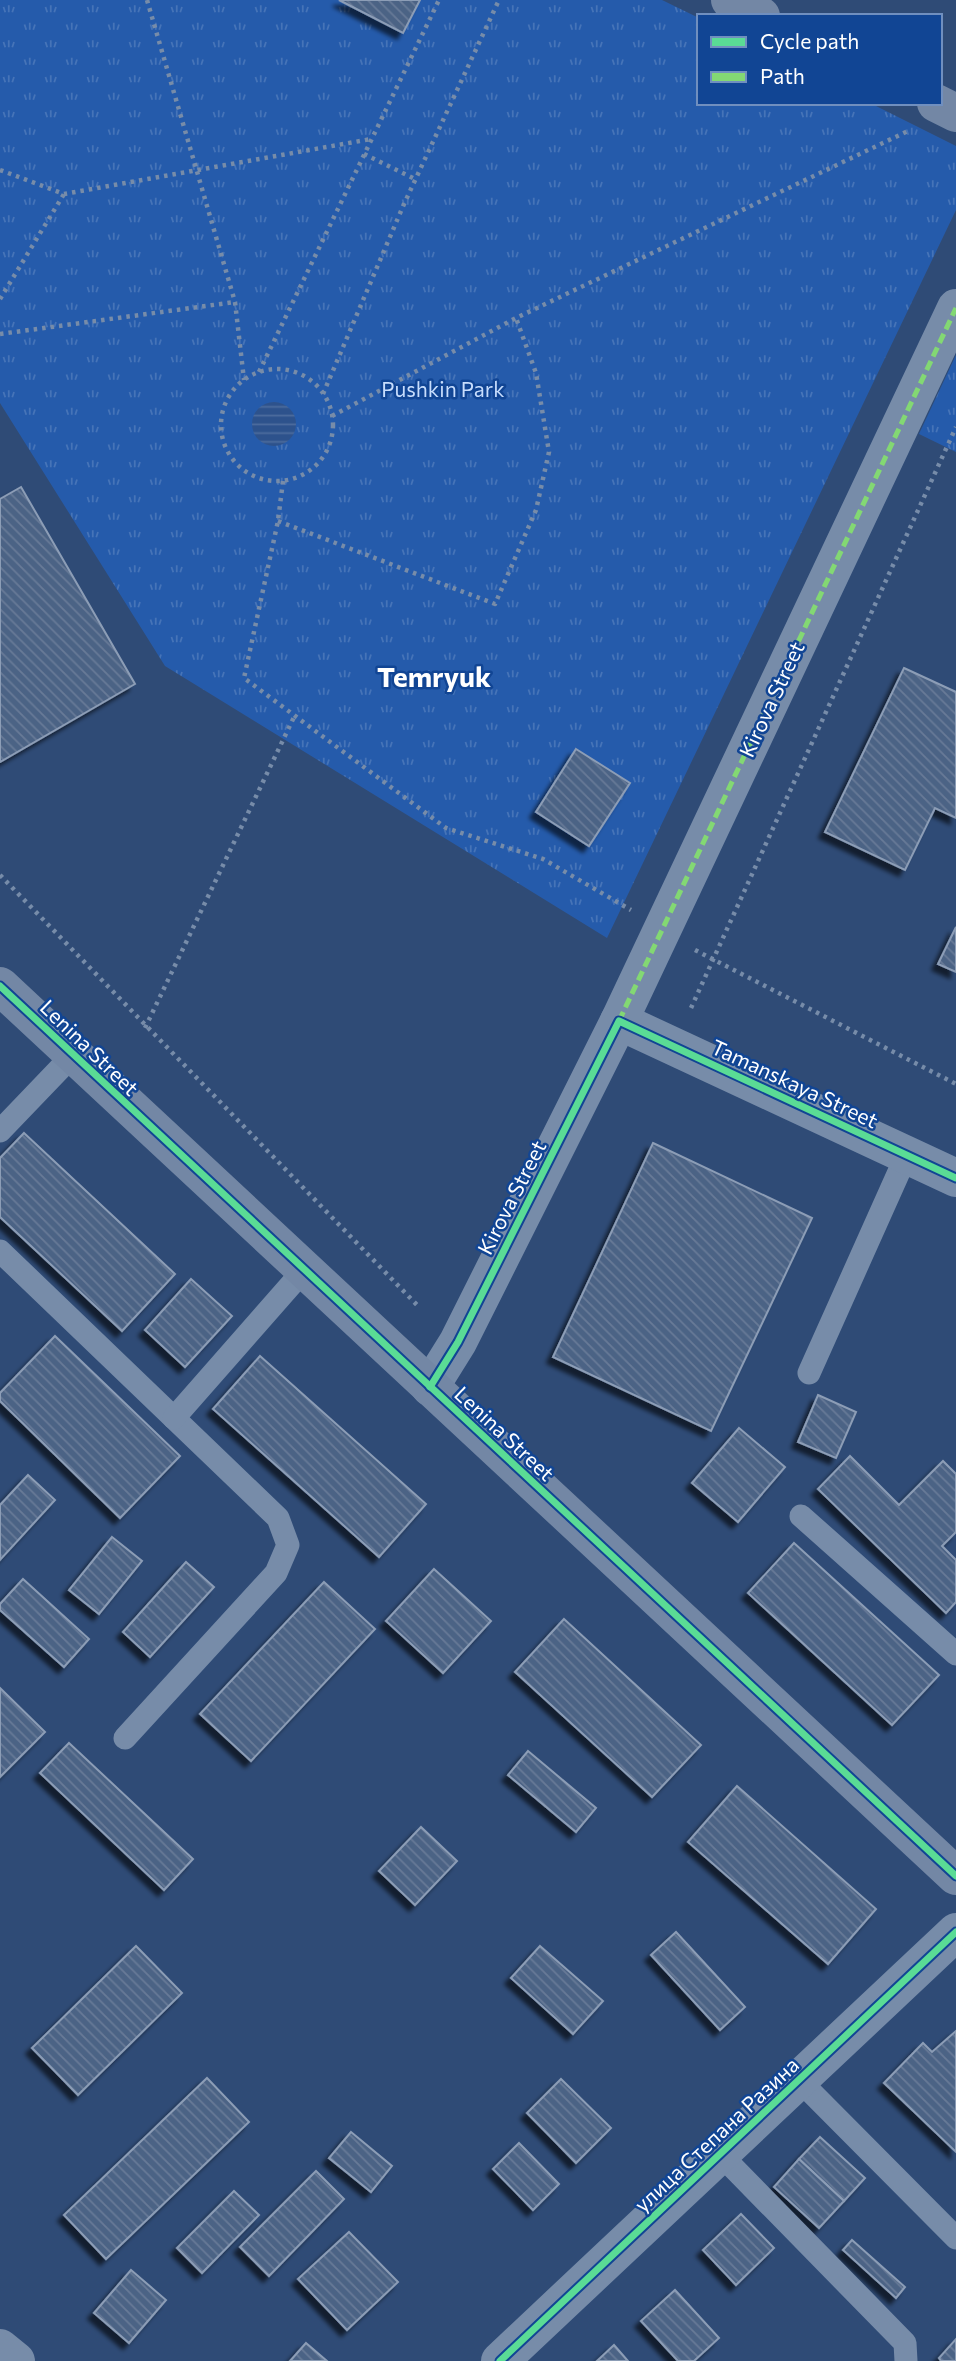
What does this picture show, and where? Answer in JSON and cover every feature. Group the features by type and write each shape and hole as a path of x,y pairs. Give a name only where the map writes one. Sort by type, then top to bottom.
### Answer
{"street":[{"path":"730,0 757,14"},
{"path":"940,105 956,113"},
{"name":"Kirova Street","path":"430,1387 458,1342 619,1021 956,307"},
{"name":"Lenina Street","path":"0,986 72,1056 956,1876"},
{"name":"Tamanskaya Street","path":"619,1021 956,1178"},
{"name":"улица Степана Разина","path":"500,2361 956,1932"},
{"path":"0,2348 16,2361"}],"lane":[{"path":"0,1132 72,1056"},
{"path":"809,1374 906,1154"},
{"path":"0,1251 278,1518 288,1545 276,1573 125,1738"},
{"path":"174,1418 304,1270"},
{"path":"800,1516 956,1654"},
{"path":"799,2080 956,2238"},
{"path":"720,2154 905,2343 906,2361"}],"path":[{"path":"147,0 235,302 244,380"},
{"path":"259,372 439,0"},
{"path":"323,394 415,179 499,0"},
{"path":"332,415 516,318 908,131"},
{"path":"0,170 64,194 372,139"},
{"path":"364,154 415,179"},
{"path":"0,299 64,194"},
{"path":"0,334 235,302"},
{"path":"278,521 495,604 536,510 549,452 536,373 516,318"},
{"path":"283,369 306,377 323,394 332,415 332,434 327,451 316,466 301,476 283,481 265,480 248,473 234,461 225,445 221,427 223,409 231,392 244,380 259,372 283,369"},
{"path":"691,1008 956,428"},
{"path":"283,481 278,521 244,678 446,828 543,859 663,928 713,961 956,1084"},
{"path":"145,1028 295,715"},
{"path":"0,876 417,1305"}],"green space":[{"name":"Pushkin Park","path":"0,0 662,0 697,17 697,105 874,105 956,146 956,210 607,938 165,666 0,403"},
{"path":"956,355 956,452 919,434"}],"shaded area":[{"path":"274,402 283,403 290,408 295,415 295,433 290,440 283,445 274,446 265,445 258,440 253,433 252,424 253,415 258,408 265,403"}],"building":[{"path":"339,0 420,0 403,33"},
{"path":"21,487 135,684 0,762 0,499"},
{"path":"904,668 956,692 956,818 935,808 905,870 825,832"},
{"path":"576,749 630,783 589,846 536,812"},
{"path":"956,927 956,972 938,964"},
{"path":"24,1133 175,1274 122,1331 0,1217 0,1158"},
{"path":"653,1143 812,1218 711,1431 553,1357"},
{"path":"191,1279 232,1316 185,1367 145,1330"},
{"path":"55,1336 180,1456 120,1518 0,1401 0,1393"},
{"path":"260,1356 426,1504 379,1557 213,1409"},
{"path":"818,1395 856,1412 836,1458 798,1442"},
{"path":"739,1428 785,1467 738,1522 692,1483"},
{"path":"850,1456 899,1505 943,1461 956,1474 956,1532 942,1546 956,1560 956,1602 946,1613 818,1489"},
{"path":"28,1475 55,1500 0,1560 0,1505"},
{"path":"112,1537 142,1561 99,1614 69,1590"},
{"path":"794,1543 939,1675 892,1725 748,1593"},
{"path":"186,1562 214,1587 150,1657 123,1632"},
{"path":"434,1569 491,1621 443,1673 386,1621"},
{"path":"23,1579 89,1639 64,1667 0,1610 0,1604"},
{"path":"324,1582 375,1629 251,1761 200,1714"},
{"path":"564,1619 701,1745 652,1797 515,1672"},
{"path":"0,1688 45,1732 0,1777"},
{"path":"69,1743 193,1859 164,1890 40,1773"},
{"path":"528,1751 596,1808 576,1832 508,1775"},
{"path":"737,1786 876,1909 828,1964 688,1842"},
{"path":"421,1827 457,1861 415,1905 379,1871"},
{"path":"676,1932 745,2007 720,2030 651,1955"},
{"path":"136,1946 182,1993 78,2095 32,2048"},
{"path":"540,1946 603,2001 573,2034 511,1978"},
{"path":"956,2031 956,2152 884,2083 923,2043 932,2052"},
{"path":"207,2078 249,2122 106,2259 64,2215"},
{"path":"561,2079 611,2128 576,2163 527,2113"},
{"path":"351,2132 392,2166 371,2192 329,2158"},
{"path":"820,2137 865,2178 844,2201 799,2159"},
{"path":"519,2143 559,2184 533,2210 493,2169"},
{"path":"799,2159 844,2201 819,2228 774,2187"},
{"path":"316,2171 344,2199 269,2276 240,2247"},
{"path":"234,2191 259,2215 202,2273 177,2248"},
{"path":"741,2214 774,2248 736,2285 703,2250"},
{"path":"349,2232 398,2282 347,2330 298,2279"},
{"path":"852,2240 905,2287 896,2298 843,2250"},
{"path":"131,2270 166,2300 129,2343 94,2313"},
{"path":"675,2290 719,2338 694,2361 678,2361 641,2321"},
{"path":"956,2339 956,2361 941,2361 939,2358"},
{"path":"306,2343 327,2361 290,2361"},
{"path":"614,2345 628,2361 597,2361"}],"marked path":[{"path":"619,1021 956,308"}],"cycle path":[{"path":"0,986 956,1876"},
{"path":"430,1387 458,1342 619,1021 956,1178"},
{"path":"500,2361 956,1932"}],"district":[{"name":"Temryuk","path":"434,676"}]}
